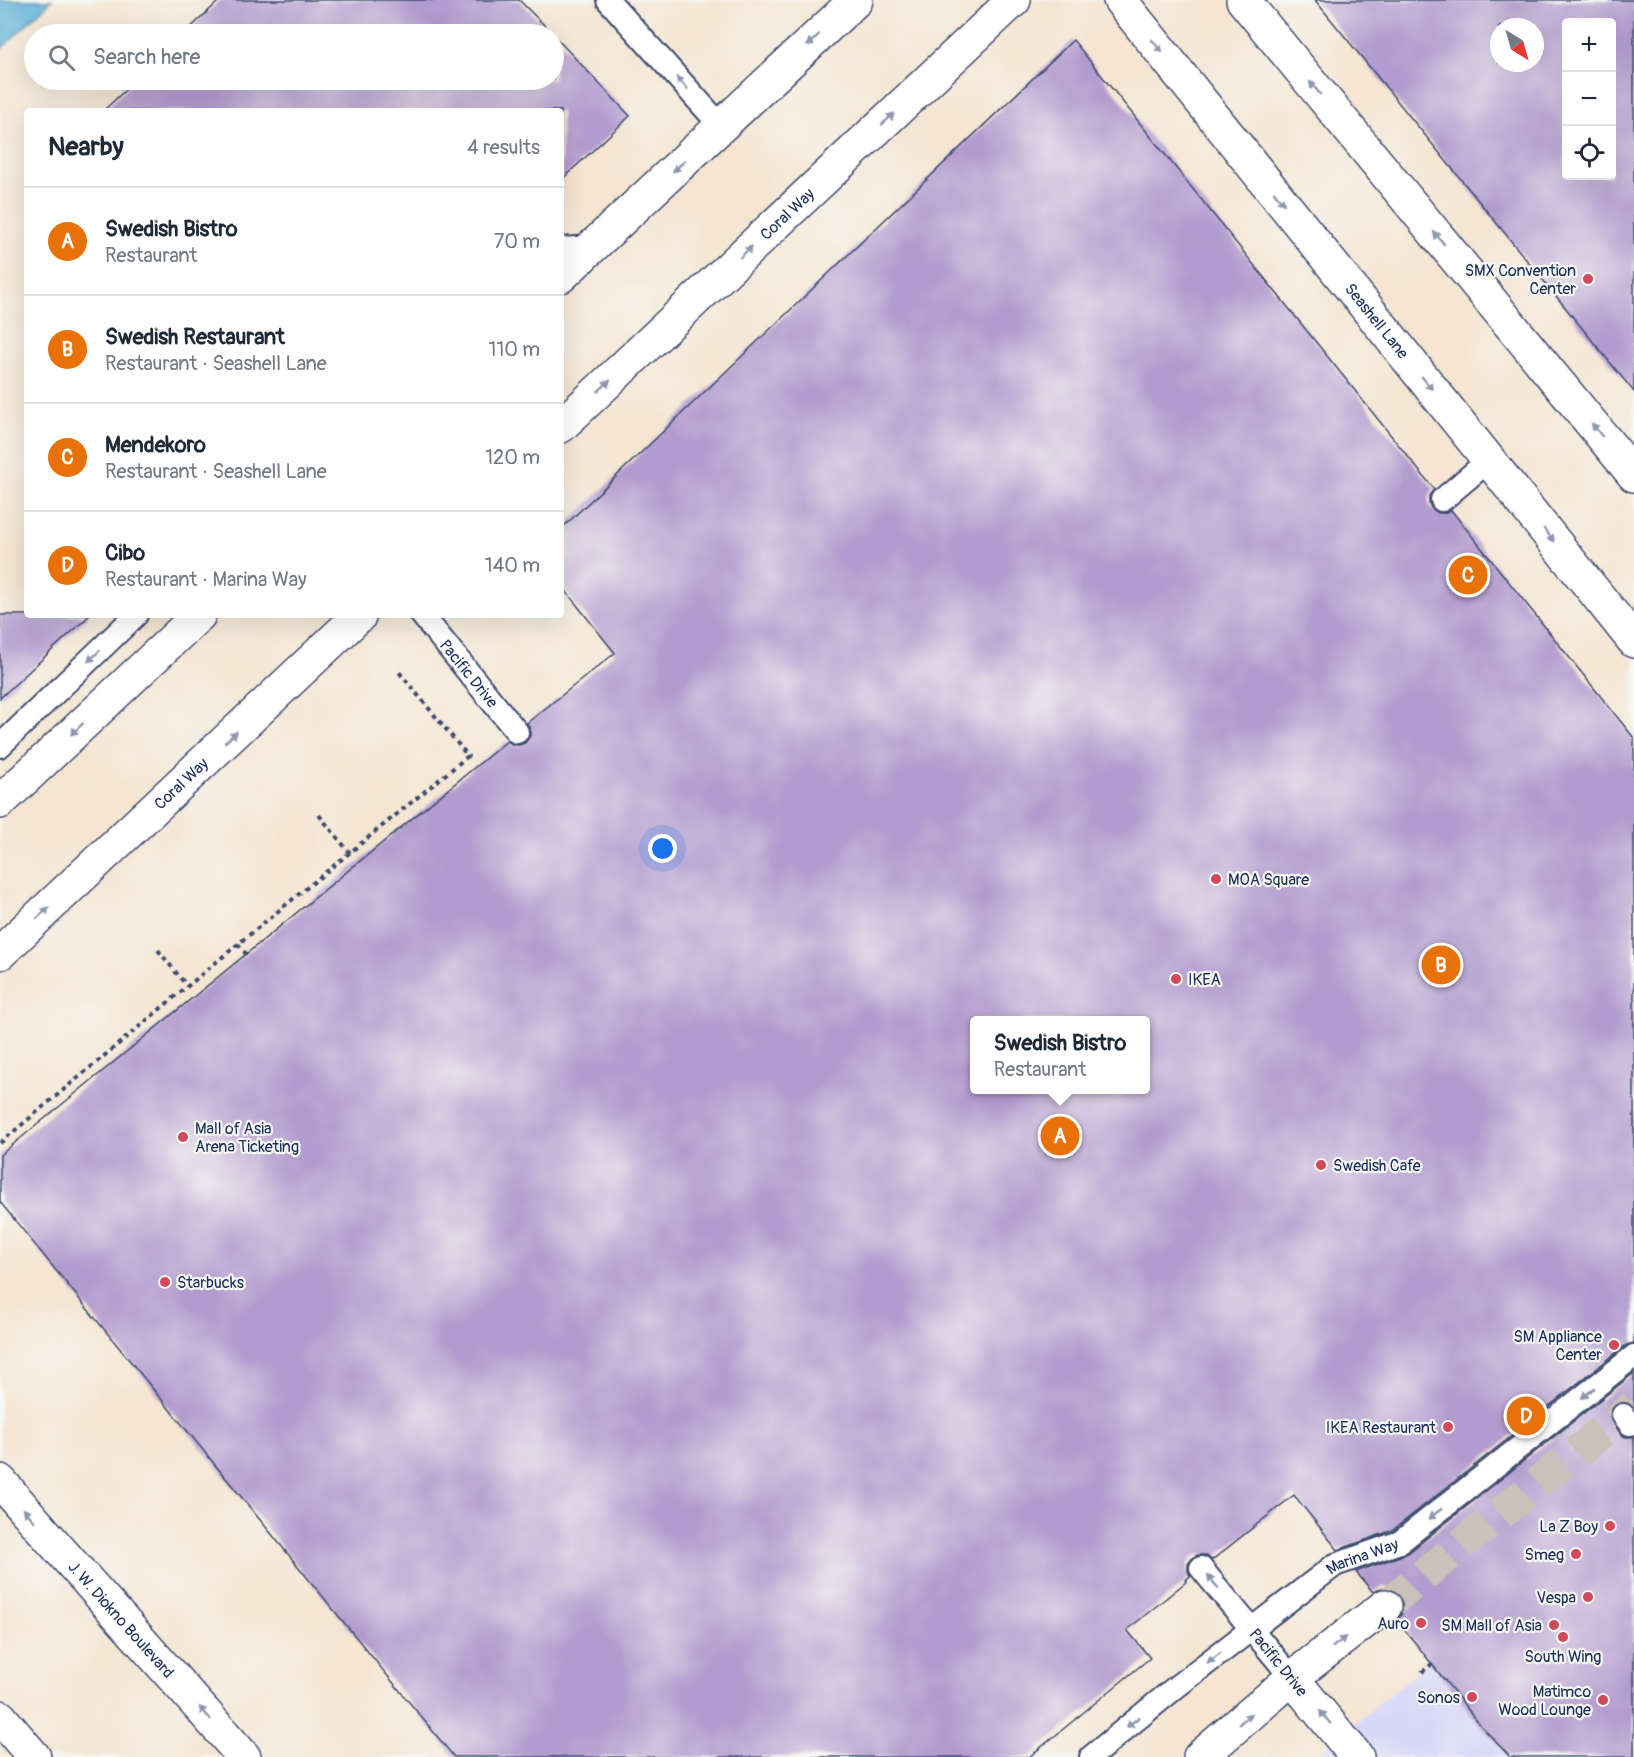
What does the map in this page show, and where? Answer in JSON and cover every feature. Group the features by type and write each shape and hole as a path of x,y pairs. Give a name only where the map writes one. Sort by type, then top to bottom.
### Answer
{"street":[{"path":"564,270 576,248 722,126 856,0"},
{"name":"Coral Way","path":"564,423 1014,0"},
{"name":"Seashell Lane","path":"1120,0 1634,641"},
{"path":"1243,0 1634,475"},
{"path":"0,802 196,618"},
{"name":"Coral Way","path":"0,953 357,618"},
{"name":"J. W. Diokno Boulevard","path":"0,1481 244,1757"},
{"path":"1200,1757 1292,1678 1385,1606"},
{"name":"Pacific Drive","path":"1292,1678 1357,1757"},
{"path":"0,1717 34,1757"}],"lane":[{"path":"608,0 722,126"},
{"path":"1442,500 1489,460"},
{"path":"0,746 133,618"},
{"name":"Pacific Drive","path":"424,618 517,732"},
{"name":"Marina Way","path":"1091,1757 1176,1687 1335,1565 1400,1542 1634,1356"},
{"name":"Pacific Drive","path":"1202,1568 1292,1678"}],"path":[{"path":"0,1143 187,986 468,756 399,672"},
{"path":"319,815 350,853"},
{"path":"238,944 246,954"},
{"path":"158,950 187,986"},
{"path":"1422,1672 1432,1664"}],"shaded area":[{"name":"SM Mall of Asia","path":"1634,1493 1634,1757 1314,1757"}],"water":[{"path":"0,0 52,0 27,24 24,24 24,27 0,50"}],"building":[{"path":"220,0 519,0 543,24 195,24"},
{"name":"SMX Convention Center","path":"1315,0 1634,0 1634,392"},
{"path":"1073,40 1434,489 1429,496 1431,508 1438,513 1451,510 1634,738 1634,1343 1626,1345 1393,1530 1338,1550 1294,1495 1212,1560 1205,1555 1193,1557 1188,1564 1190,1576 1187,1581 1127,1630 1150,1658 1029,1757 454,1757 0,1202 0,1155 507,741 513,745 525,743 530,736 527,723 615,653 564,589 564,526"},
{"path":"564,47 630,116 564,177 564,108 106,108 125,90 564,90"},
{"path":"0,615 24,615 24,618 87,618 0,698"},
{"path":"1634,1373 1634,1407 1628,1402 1621,1402 1610,1410 1610,1416 1620,1433 1625,1437 1634,1437 1634,1757 1510,1757 1481,1726 1397,1620 1402,1614 1404,1604 1399,1594 1393,1589 1383,1587 1373,1592 1356,1572 1408,1553"}],"tunnel":[{"path":"1385,1606 1634,1406"}],"place":[{"name":"SMX Convention Center","path":"1588,279"},
{"name":"Mendekoro","path":"1468,575"},
{"name":"MOA Square","path":"1216,879"},
{"name":"Swedish Restaurant","path":"1441,965"},
{"name":"IKEA","path":"1176,979"},
{"name":"Swedish Bistro","path":"1060,1136"},
{"name":"Mall of Asia Arena Ticketing","path":"183,1137"},
{"name":"Swedish Cafe","path":"1321,1165"},
{"name":"Starbucks","path":"165,1282"},
{"name":"SM Appliance Center","path":"1614,1345"},
{"name":"Cibo","path":"1526,1416"},
{"name":"IKEA Restaurant","path":"1448,1427"},
{"name":"La Z Boy","path":"1610,1526"},
{"name":"Smeg","path":"1576,1554"},
{"name":"Vespa","path":"1588,1597"},
{"name":"Auro","path":"1421,1623"},
{"name":"SM Mall of Asia","path":"1554,1625"},
{"name":"South Wing","path":"1563,1637"},
{"name":"Sonos","path":"1472,1697"},
{"name":"Matimco Wood Lounge","path":"1603,1700"}]}
